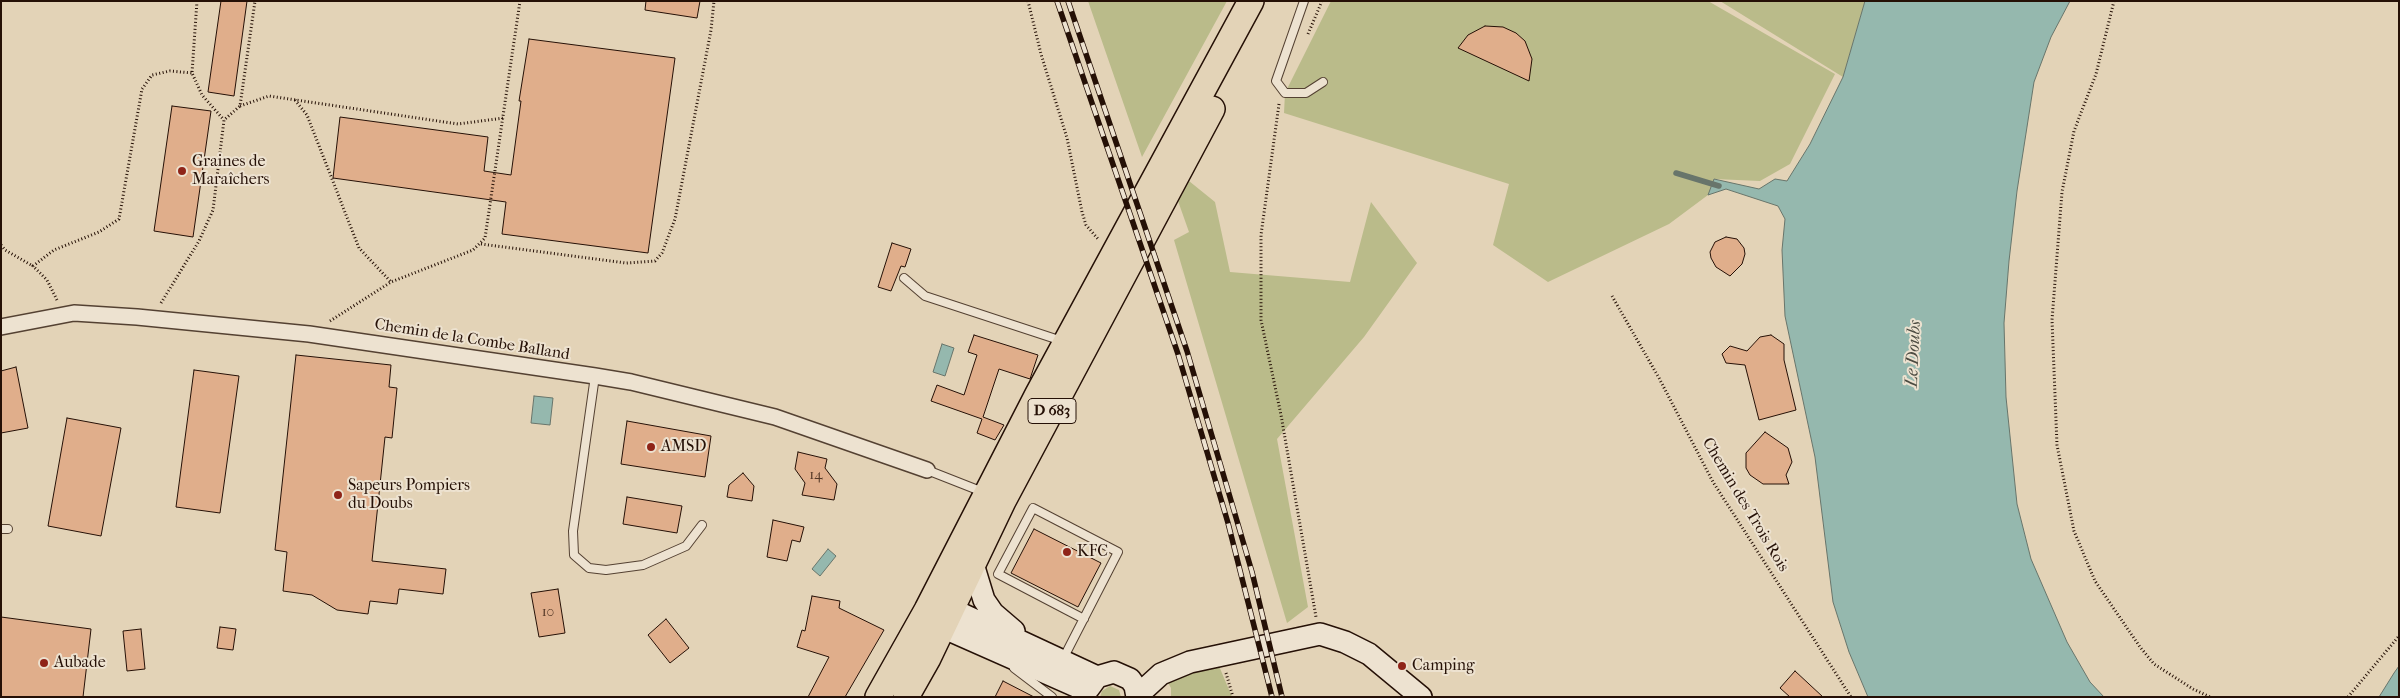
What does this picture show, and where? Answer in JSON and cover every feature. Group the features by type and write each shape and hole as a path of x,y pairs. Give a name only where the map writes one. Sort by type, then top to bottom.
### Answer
{"main road":[{"name":"D 683","path":"906,697 926,662 940,615 987,494 1066,343 1251,1"},
{"name":"D 683","path":"878,697 940,615 973,564 1004,501 1270,1"}],"street":[{"name":"Chemin de la Combe Balland","path":"1,327 74,313 151,318 309,334 595,376 631,382 775,417 927,470"},
{"path":"973,564 984,600 993,613 1030,647"},
{"path":"940,615 970,638 1090,688"},
{"path":"940,615 1030,647 1062,661 1090,688"},
{"path":"1090,688 1114,672 1135,690 1157,664 1190,662 1320,634 1345,642 1368,654 1421,697"},
{"path":"926,662 954,641 970,638"}],"lane":[{"path":"1304,1 1276,75 1276,81 1282,91 1306,93 1323,82"},
{"path":"904,278 925,296 1066,343"},
{"path":"595,376 573,531 574,555 589,568 606,570 643,565 686,546 702,525"},
{"path":"927,470 987,494"},
{"path":"1062,661 1084,619 1118,552 1033,508 998,574 1084,619"},
{"path":"990,646 1052,697"}],"path":[{"path":"197,1 192,73 202,95 224,120"},
{"path":"240,106 255,1"},
{"path":"309,334 391,282 473,250 481,244 488,225 520,1"},
{"path":"481,244 626,263 656,261 662,253 676,220 711,30 714,1"},
{"path":"1028,1 1040,54 1067,138 1086,224 1093,235 1116,250"},
{"path":"1306,37 1322,1"},
{"path":"2114,1 2096,74 2074,131 2062,192 2052,320 2057,445 2074,531 2094,581 2154,664 2193,689 2210,697"},
{"path":"32,266 54,250 99,232 120,219 142,89 152,75 170,71 192,73"},
{"path":"1282,91 1267,181 1261,234 1262,320 1320,634"},
{"path":"151,318 199,241 212,210 224,120 240,106 269,96 458,124 504,118"},
{"path":"294,99 308,115 359,248 391,282"},
{"path":"1,244 5,250 32,266 47,280 55,293 61,315"},
{"name":"Chemin des Trois Rois","path":"1612,296 1659,378 1713,482 1851,697"},
{"path":"2348,697 2399,636"},
{"path":"1222,655 1233,697"}],"green space":[{"path":"1088,1 1227,1 1142,157"},
{"path":"1331,1 1708,1 1835,74 1790,164 1760,181 1714,179 1708,195 1669,224 1548,282 1493,245 1509,184 1284,113 1285,93"},
{"path":"1720,1 1865,1 1843,77"},
{"path":"1189,181 1215,202 1230,272 1350,282 1371,202 1417,263 1364,337 1277,439 1308,607 1287,623 1174,240 1189,232 1178,201"},
{"path":"1219,666 1232,697 1171,697 1171,688 1166,679 1184,672"},
{"path":"1110,686 1119,690 1121,697 1100,697 1102,691"}],"water":[{"name":"Le Doubs","path":"1865,1 2070,1 2051,37 2034,82 2017,191 2009,261 2004,323 2006,397 2017,504 2031,559 2067,642 2090,682 2104,697 1868,697 1849,652 1833,602 1815,457 1785,316 1782,250 1785,219 1778,206 1726,189 1708,195 1714,179 1759,189 1775,179 1787,181 1810,144 1843,77"},
{"path":"942,344 954,348 945,376 933,372"},
{"path":"534,396 553,398 550,425 531,423"},
{"path":"828,549 836,556 820,576 812,569"},
{"path":"2399,666 2399,697 2379,697 2394,673"}],"building":[{"path":"221,1 247,1 234,96 208,92"},
{"path":"646,1 700,1 697,18 645,10"},
{"path":"1485,26 1503,27 1516,33 1525,41 1532,59 1529,81 1458,48 1468,35"},
{"path":"529,39 675,58 648,253 502,234 506,202 333,178 340,117 488,137 484,171 511,175 521,101 519,101"},
{"name":"Graines de Maraîchers","path":"172,106 211,111 193,237 154,231"},
{"path":"1726,237 1737,239 1744,248 1745,254 1742,264 1730,276 1716,267 1710,252 1715,242"},
{"path":"892,243 911,249 905,267 901,266 891,291 878,287"},
{"path":"974,335 1038,355 1030,379 999,369 983,417 1004,425 995,440 977,433 982,419 931,401 937,385 964,395 977,355 968,352"},
{"path":"1771,335 1784,344 1784,360 1796,410 1759,420 1745,365 1726,363 1722,354 1730,346 1747,351 1760,337"},
{"name":"Sapeurs Pompiers du Doubs","path":"296,355 391,365 389,387 397,388 392,438 385,437 372,561 446,569 443,594 399,589 397,604 370,601 368,614 337,610 312,595 283,591 287,552 275,550"},
{"path":"16,367 28,428 1,433 1,371"},
{"path":"194,370 239,376 220,513 176,507"},
{"path":"67,418 121,428 101,536 48,526"},
{"name":"AMSD","path":"627,421 711,436 705,477 621,464"},
{"path":"1765,432 1788,448 1792,462 1786,475 1789,484 1763,484 1750,475 1746,468 1746,453"},
{"path":"798,452 827,459 825,468 837,484 834,500 802,495 805,483 795,469"},
{"path":"743,473 754,486 752,501 727,497 729,485"},
{"path":"627,497 682,506 677,533 623,524"},
{"path":"773,520 804,527 800,542 792,540 787,561 767,557"},
{"path":"1034,529 1101,563 1078,607 1011,573"},
{"path":"558,589 565,633 539,637 531,593"},
{"path":"812,596 840,601 839,608 884,630 845,697 808,697 829,657 797,647 802,630 805,631"},
{"name":"Aubade","path":"1,617 91,629 83,697 1,697"},
{"path":"666,619 689,648 670,663 648,635"},
{"path":"220,627 236,629 233,650 217,648"},
{"path":"141,629 145,669 127,671 123,631"},
{"path":"1795,671 1823,697 1790,697 1780,688"},
{"path":"1003,681 1034,697 995,697"}],"waterway":[{"path":"1676,173 1719,186"}],"railway":[{"path":"1057,1 1178,354 1228,523 1272,697"},
{"path":"1068,1 1187,351 1252,572 1282,697"}],"place":[{"name":"Graines de Maraîchers","path":"182,171"},
{"name":"AMSD","path":"651,447"},
{"name":"Sapeurs Pompiers du Doubs","path":"338,495"},
{"name":"KFC","path":"1067,552"},
{"name":"Aubade","path":"44,663"},
{"name":"Camping","path":"1402,666"}]}
